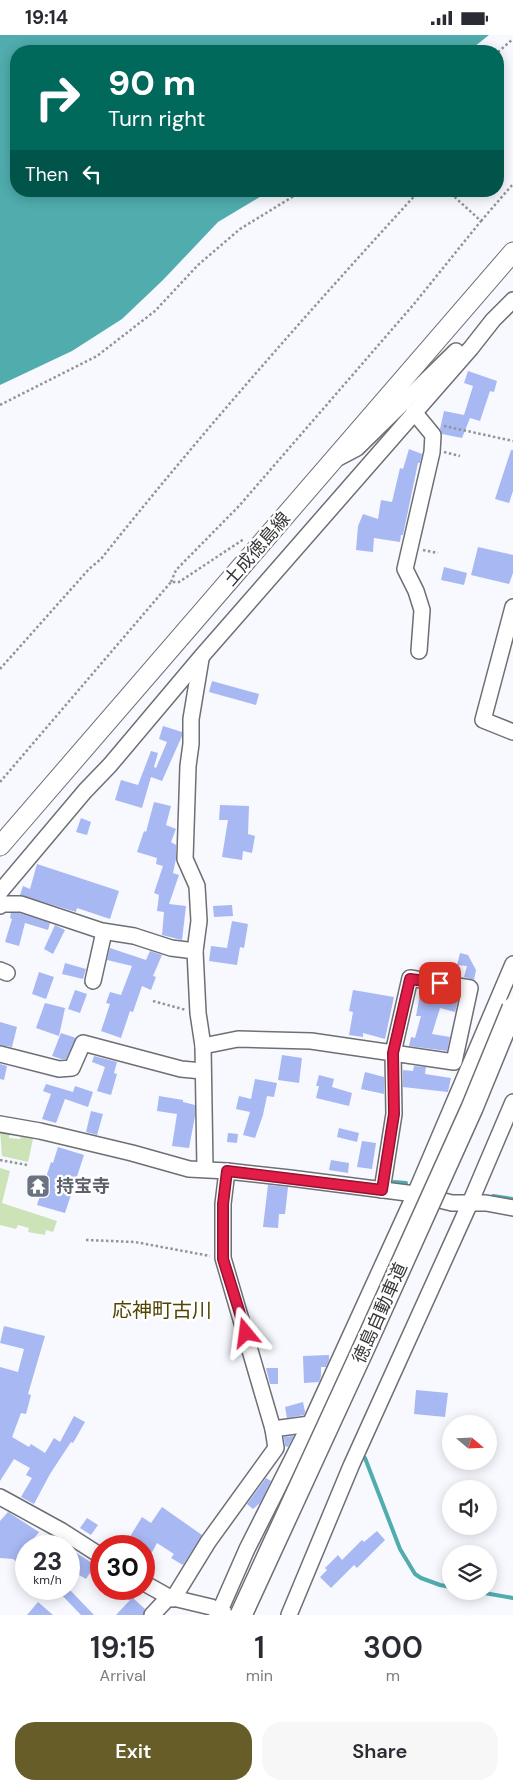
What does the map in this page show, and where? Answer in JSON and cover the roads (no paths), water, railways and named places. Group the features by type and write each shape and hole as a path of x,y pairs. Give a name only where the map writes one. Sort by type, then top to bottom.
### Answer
{"highway":[{"name":"徳島自動車道","path":"227,1614 372,1332 472,1108 513,1009"}],"main road":[{"name":"土成徳島線","path":"0,845 513,251"}],"street":[{"path":"0,892 84,791 110,765 201,657 417,415 493,320 513,299"},
{"path":"334,460 356,448 472,335 493,320"},
{"path":"417,415 433,435 432,452 405,569 416,591 422,610 419,651"},
{"path":"513,607 483,720 513,732"},
{"path":"201,657 191,719 185,859 196,886 199,921 195,951 198,1013 202,1046 205,1169"},
{"path":"0,906 3,904 21,904 104,932 134,937 172,948 195,951"},
{"path":"93,981 104,932"},
{"path":"155,1589 171,1598 211,1607 227,1614 247,1549 310,1424 415,1194 513,964"},
{"path":"202,1046 238,1039 312,1041 393,1053 454,1062 470,988 410,979 393,1053 394,1114 382,1190"},
{"path":"0,1054 60,1069 72,1069 83,1043 181,1069 202,1071"},
{"path":"288,1615 351,1466 470,1203 513,1102"},
{"path":"0,1124 40,1131 189,1169 227,1171 415,1194 452,1203 486,1203 513,1208"},
{"path":"152,1615 171,1598 208,1542 276,1448 273,1429 223,1259 223,1204 227,1171"},
{"path":"273,1429 310,1424"},
{"path":"0,1497 62,1531 90,1549"}],"water":[{"path":"0,35 489,35 476,45 10,45 10,197 260,197 218,222 163,280 122,319 72,351 0,385"}],"waterway":[{"path":"394,1182 406,1183"},
{"path":"493,1196 513,1199"},
{"path":"365,1458 400,1549 415,1574 442,1585"},
{"path":"497,1595 513,1598"}],"place":[{"name":"持宝寺","path":"38,1186"}],"district":[{"name":"応神町古川","path":"162,1310"}]}
